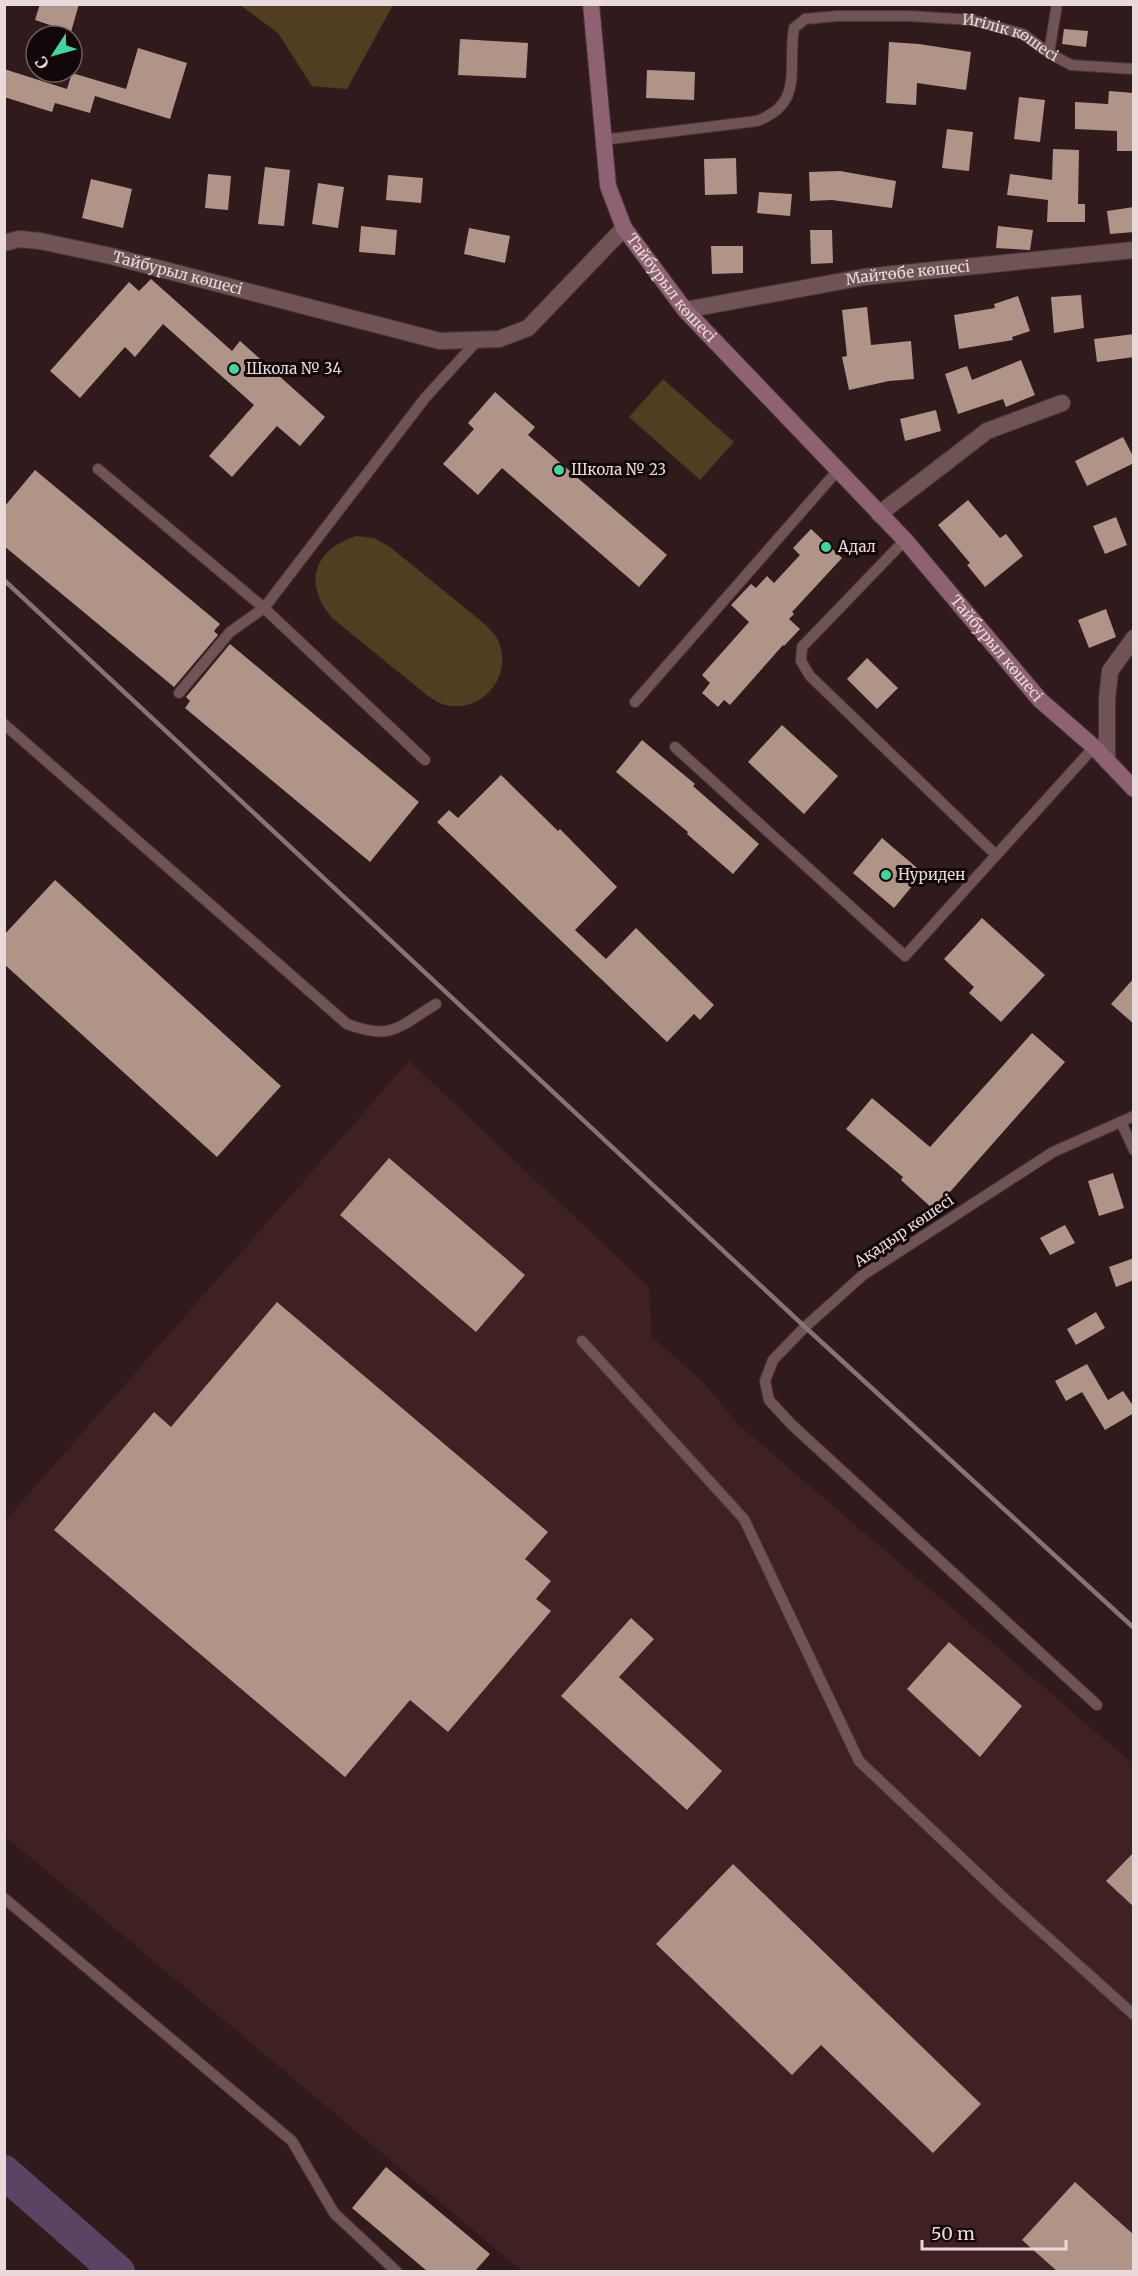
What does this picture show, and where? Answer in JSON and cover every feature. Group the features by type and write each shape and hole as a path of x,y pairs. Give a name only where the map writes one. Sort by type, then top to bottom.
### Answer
{"main road":[{"path":"591,4 608,186 624,228"},
{"name":"Тайбурыл көшесі","path":"624,228 685,310 904,540 1040,700 1094,747 1134,789"}],"street":[{"name":"Тайбурыл көшесі","path":"4,243 19,239 50,243 111,256 440,340 477,341 498,339 528,328 624,228"},
{"name":"Майтөбе көшесі","path":"685,310 864,277 1134,250"},
{"path":"879,514 987,431 1062,402"},
{"path":"1107,760 1107,700 1110,670 1134,638"}],"lane":[{"path":"1049,54 1057,4"},
{"name":"Игілік көшесі","path":"602,140 757,121 770,116 780,110 789,94 794,28 805,19 837,16 909,16 972,20 1023,34 1049,54 1071,65 1134,69"},
{"path":"179,693 230,633 264,608 425,398 477,341"},
{"path":"98,469 264,608 425,760"},
{"path":"635,702 838,470"},
{"path":"904,540 879,569 802,647 801,661 810,676 996,855"},
{"path":"4,724 347,1024 376,1033 389,1033 436,1004"},
{"path":"675,747 905,956 1094,747"},
{"name":"Ақадыр көшесі","path":"1097,1705 791,1424 770,1400 765,1381 773,1360 863,1275 1053,1152 1134,1116"},
{"path":"1121,1122 1134,1150"},
{"path":"582,1341 744,1519 859,1761 1005,1899 1134,2015"},
{"path":"4,1898 292,2141 334,2213 397,2271"}],"shaded area":[{"path":"240,5 393,5 347,89 312,86 278,33"},
{"path":"663,379 734,442 700,480 629,417"},
{"path":"356,536 374,538 390,547 494,634 502,653 502,666 492,689 483,698 472,704 459,706 438,702 332,618 317,593 317,570 322,559 330,550 341,542"},
{"path":"409,1061 649,1287 652,1337 702,1381 738,1424 1133,1764 1133,2271 522,2271 5,1836 5,1521"}],"building":[{"path":"40,4 79,4 73,24 47,24 35,20"},
{"path":"1064,29 1088,31 1086,47 1062,44"},
{"path":"460,39 528,43 526,78 458,75"},
{"path":"889,42 971,52 966,90 917,83 916,105 886,103"},
{"path":"138,48 187,63 170,119 95,96 90,113 55,103 52,112 4,97 4,69 24,75 24,84 51,84 67,89 69,84 84,84 84,77 126,89"},
{"path":"647,70 695,72 694,100 646,98"},
{"path":"1109,91 1134,93 1134,151 1117,151 1117,131 1075,129 1075,102 1108,104"},
{"path":"1019,97 1045,100 1040,142 1014,139"},
{"path":"947,129 973,132 969,171 942,168"},
{"path":"1053,149 1079,150 1078,204 1085,204 1085,222 1047,222 1048,200 1007,195 1010,174 1052,180"},
{"path":"736,158 737,194 705,195 704,159"},
{"path":"265,167 290,170 284,226 258,224"},
{"path":"840,171 896,181 892,208 832,200 810,201 809,172"},
{"path":"208,174 231,176 228,210 205,208"},
{"path":"388,175 423,178 421,203 386,200"},
{"path":"91,179 132,189 123,228 82,218"},
{"path":"318,183 344,187 338,228 312,224"},
{"path":"759,192 792,194 790,216 757,213"},
{"path":"1134,207 1134,232 1110,234 1107,211"},
{"path":"361,226 397,230 395,255 359,252"},
{"path":"998,226 1033,230 1030,250 996,248"},
{"path":"469,228 510,236 505,263 464,254"},
{"path":"810,230 832,230 833,263 811,264"},
{"path":"711,246 743,246 743,273 712,274"},
{"path":"151,279 232,351 240,341 325,417 300,446 277,426 232,477 209,456 254,405 163,324 135,357 125,347 80,398 50,371 129,282 139,291"},
{"path":"1081,295 1084,328 1054,333 1051,297"},
{"path":"1018,296 1030,331 1012,337 1013,340 959,349 954,315 995,308 994,304"},
{"path":"867,307 871,345 911,341 914,379 889,381 849,390 842,357 847,356 842,310"},
{"path":"1134,334 1134,357 1097,362 1094,339"},
{"path":"1021,360 1035,395 1006,407 1003,399 958,414 945,374 967,366 972,380"},
{"path":"495,392 535,427 528,435 667,555 639,587 502,468 478,495 443,464 474,429 468,423"},
{"path":"936,410 941,431 905,441 900,419"},
{"path":"1123,437 1134,458 1134,463 1087,486 1075,461"},
{"path":"35,470 220,624 214,631 218,635 174,687 4,546 4,507"},
{"path":"968,500 1000,538 1006,534 1023,556 985,587 967,565 970,563 938,525"},
{"path":"1116,517 1127,545 1105,554 1093,526"},
{"path":"811,529 842,558 792,612 794,614 789,619 800,629 730,705 724,700 718,707 702,693 710,683 702,675 749,622 731,605 751,584 756,588 767,576 774,583 800,555 793,548"},
{"path":"1106,609 1116,637 1089,648 1078,620"},
{"path":"230,644 419,802 370,862 185,708 190,701 186,697"},
{"path":"867,658 898,688 877,709 847,679"},
{"path":"782,725 838,776 804,814 748,762"},
{"path":"642,740 695,784 693,786 759,844 733,874 687,834 688,832 616,772"},
{"path":"501,775 558,831 560,829 617,887 575,930 606,959 636,928 714,1005 700,1020 694,1014 667,1042 437,822 449,810 458,818"},
{"path":"882,838 923,873 894,908 853,873"},
{"path":"55,880 281,1086 217,1157 4,964 4,935"},
{"path":"982,918 1045,975 1001,1022 969,993 974,987 944,959"},
{"path":"1134,978 1134,1024 1111,1004"},
{"path":"1032,1033 1065,1062 934,1210 901,1180 903,1177 846,1129 872,1098 930,1147"},
{"path":"389,1158 525,1275 476,1332 340,1215"},
{"path":"1113,1173 1124,1208 1099,1216 1088,1181"},
{"path":"1065,1225 1075,1243 1050,1255 1040,1238"},
{"path":"1134,1258 1134,1280 1116,1287 1109,1267"},
{"path":"277,1302 548,1532 525,1559 551,1581 536,1599 551,1611 448,1732 410,1700 345,1777 54,1530 154,1412 171,1427"},
{"path":"1096,1312 1105,1328 1076,1345 1067,1329"},
{"path":"1087,1364 1108,1400 1123,1391 1134,1407 1134,1413 1105,1430 1082,1392 1066,1401 1055,1381"},
{"path":"631,1618 654,1639 619,1677 722,1771 687,1810 561,1696"},
{"path":"949,1642 1022,1706 980,1757 907,1689"},
{"path":"1134,1852 1134,1907 1106,1881"},
{"path":"733,1864 981,2104 933,2153 821,2045 792,2075 656,1944"},
{"path":"386,2167 490,2254 475,2271 427,2271 352,2208"},
{"path":"1075,2182 1134,2235 1134,2271 1057,2271 1022,2240"}],"waterway":[{"path":"4,2172 118,2272"}],"railway":[{"path":"4,580 805,1327 1134,1628"}],"place":[{"name":"Школа № 34","path":"234,369"},
{"name":"Школа № 23","path":"559,470"},
{"name":"Адал","path":"826,547"},
{"name":"Нуриден","path":"886,875"}]}
